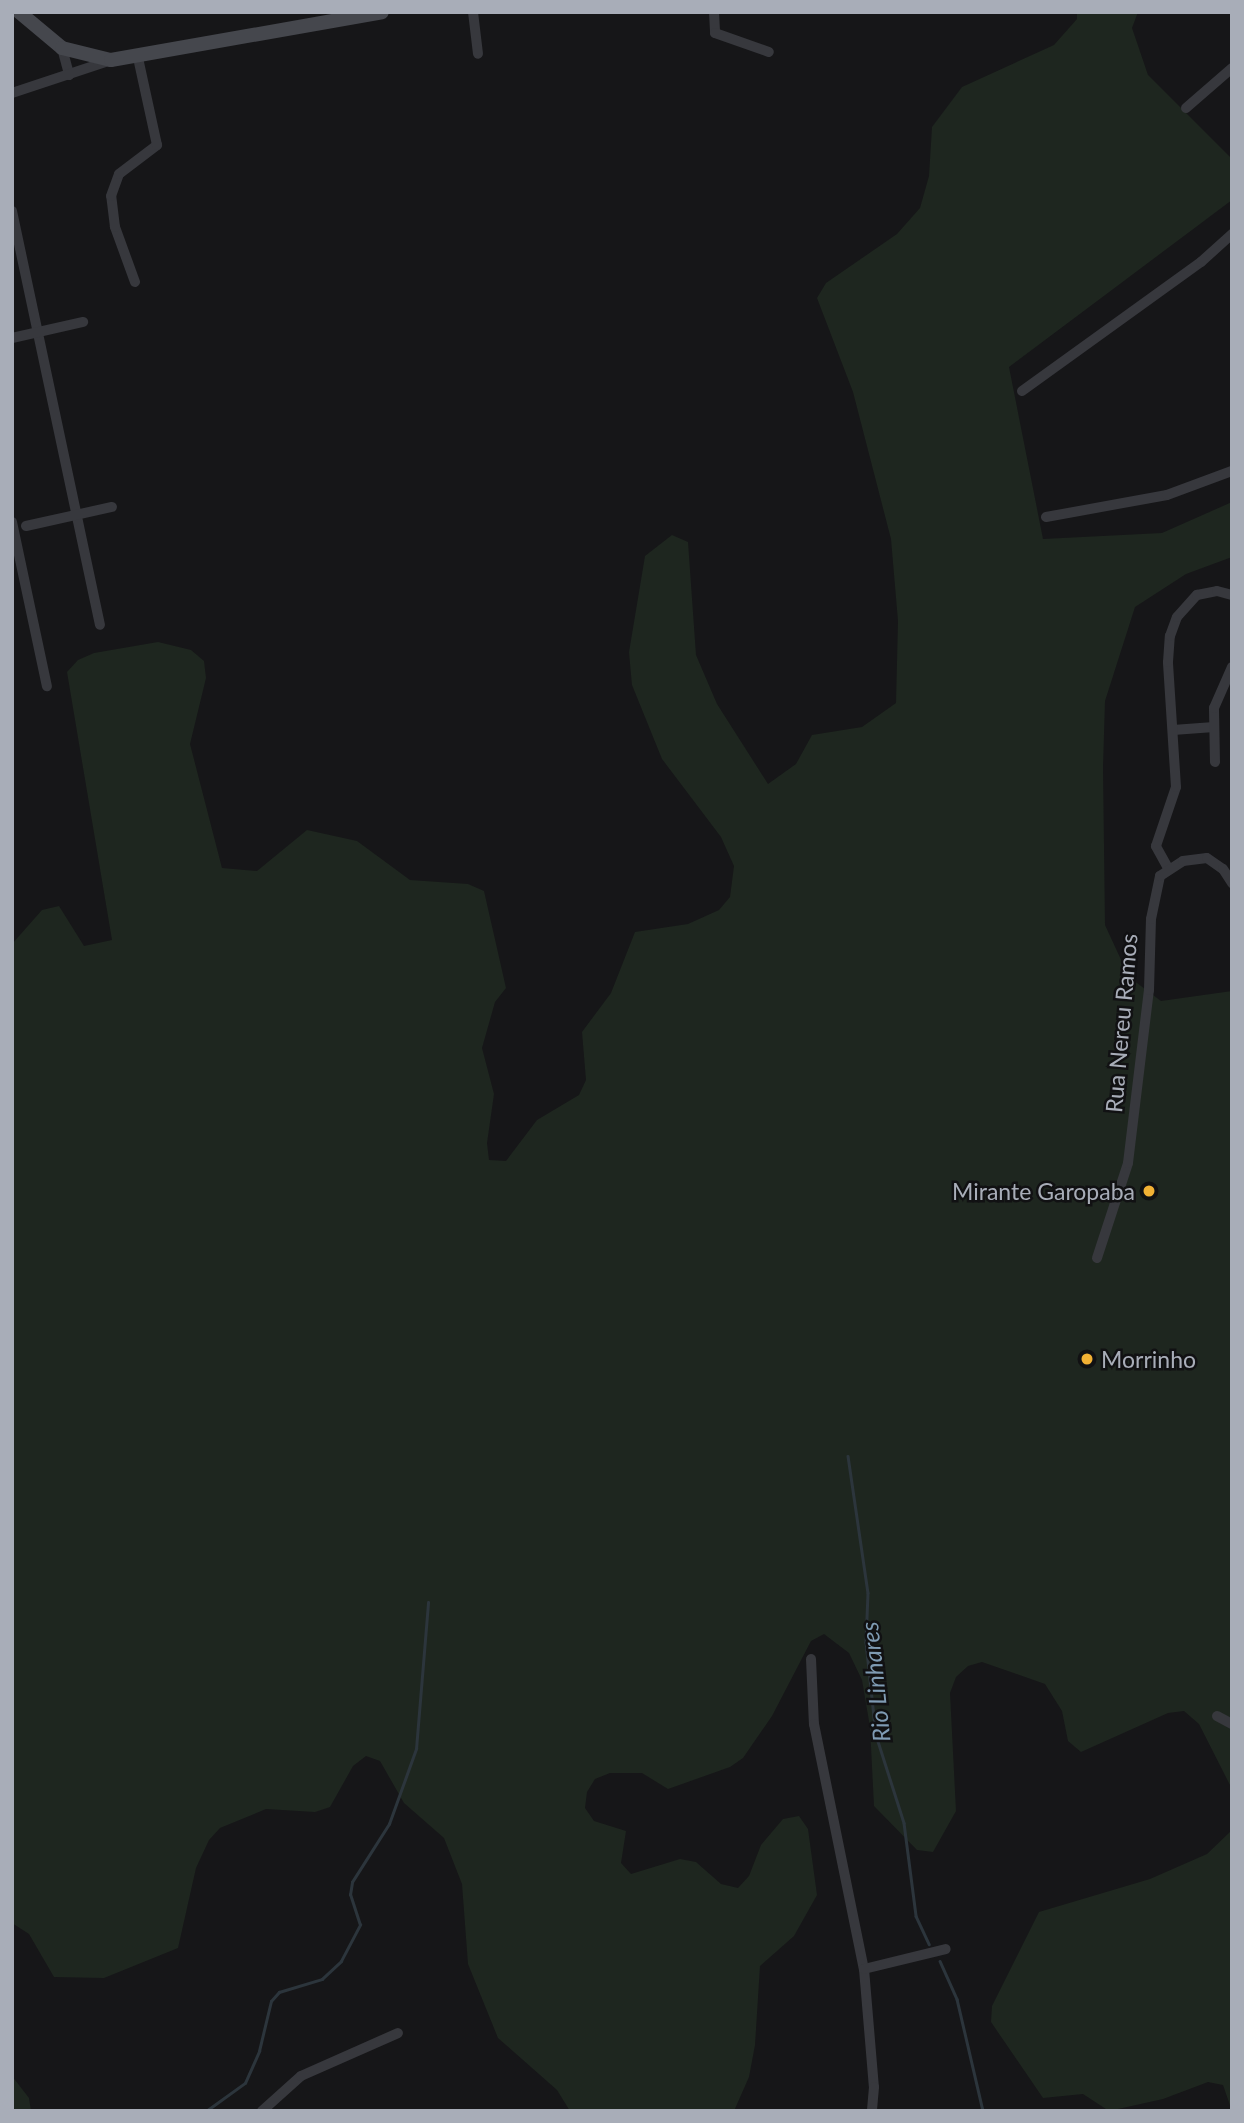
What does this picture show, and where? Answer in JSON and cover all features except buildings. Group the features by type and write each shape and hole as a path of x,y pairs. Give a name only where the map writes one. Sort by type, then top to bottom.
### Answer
{"main road":[{"path":"19,12 62,48 111,60 138,58 324,18 382,12"}],"street":[{"path":"473,12 478,54"},
{"path":"714,12 715,33 769,51"},
{"path":"62,48 69,75"},
{"path":"135,282 115,227 111,196 119,174 158,145 138,58"},
{"path":"12,93 111,60"},
{"path":"1186,108 1232,68"},
{"path":"12,211 100,625"},
{"path":"1022,391 1201,262 1232,234"},
{"path":"12,338 83,322"},
{"path":"1045,517 1167,495 1232,471"},
{"path":"26,526 112,507"},
{"path":"12,522 47,686"},
{"path":"1232,595 1217,591 1197,595 1177,617 1168,662 1176,787 1156,846 1168,868 1207,858 1223,869 1232,883"},
{"path":"1215,762 1214,727 1218,691 1232,667"},
{"path":"1173,730 1214,727"},
{"name":"Rua Nereu Ramos","path":"1097,1258 1126,1172 1149,990 1153,900 1168,868"},
{"path":"811,1659 814,1724 864,1969 874,2087 872,2111"},
{"path":"1217,1716 1232,1724"},
{"path":"864,1969 946,1949"},
{"path":"262,2111 301,2076 398,2033"}],"shaded area":[{"path":"1077,12 1138,12 1132,28 1148,75 1232,159 1232,200 1009,367 1043,539 1162,533 1232,502 1232,557 1186,574 1135,607 1105,701 1103,768 1105,925 1129,977 1161,1001 1232,991 1232,1789 1199,1724 1184,1711 1168,1713 1081,1752 1068,1741 1062,1711 1045,1684 982,1662 968,1666 956,1677 950,1693 956,1811 933,1852 917,1850 874,1806 870,1727 862,1680 849,1653 824,1634 811,1641 772,1716 743,1758 730,1767 668,1789 642,1773 610,1773 595,1779 587,1792 585,1808 594,1821 626,1831 621,1863 631,1874 680,1859 696,1862 721,1884 738,1888 749,1876 761,1845 783,1819 799,1816 808,1829 817,1895 794,1936 760,1966 755,2045 749,2077 734,2111 570,2111 557,2090 498,2038 468,1964 462,1884 444,1838 404,1803 380,1761 366,1756 353,1766 330,1807 315,1812 266,1809 220,1828 209,1840 196,1868 178,1948 104,1978 54,1977 29,1934 12,1923 12,944 42,910 59,906 84,946 112,940 67,672 78,660 94,653 158,642 191,650 204,661 206,678 190,744 222,868 257,871 307,830 357,841 410,880 468,884 484,891 506,988 495,1002 482,1048 494,1094 487,1143 489,1160 506,1161 537,1120 579,1095 586,1080 582,1032 611,993 635,932 688,924 719,910 730,897 734,866 721,837 662,759 632,685 629,652 645,556 672,535 688,542 696,655 717,704 768,784 796,764 812,735 862,727 896,703 898,621 891,539 853,392 817,298 826,283 897,234 920,208 929,176 932,127 962,87 1054,45 1077,19"},
{"path":"1232,1830 1232,2111 1223,2085 1208,2082 1163,2099 1109,2111 1083,2094 1043,2098 991,2022 992,2006 1039,1912 1150,1879 1207,1854"},
{"path":"12,2076 29,2098 31,2111 12,2111"}],"waterway":[{"name":"Rio Linhares","path":"848,1456 868,1593 866,1642 876,1735 904,1823 916,1916 929,1944"},
{"path":"206,2111 245,2083 259,2051 271,2001 279,1992 322,1979 341,1961 360,1925 350,1895 352,1882 389,1824 416,1749 428,1602"},
{"name":"Rio Linhares","path":"940,1961 957,1999 983,2111"}],"place":[{"name":"Mirante Garopaba","path":"1149,1191"},
{"name":"Morrinho","path":"1087,1359"}]}
